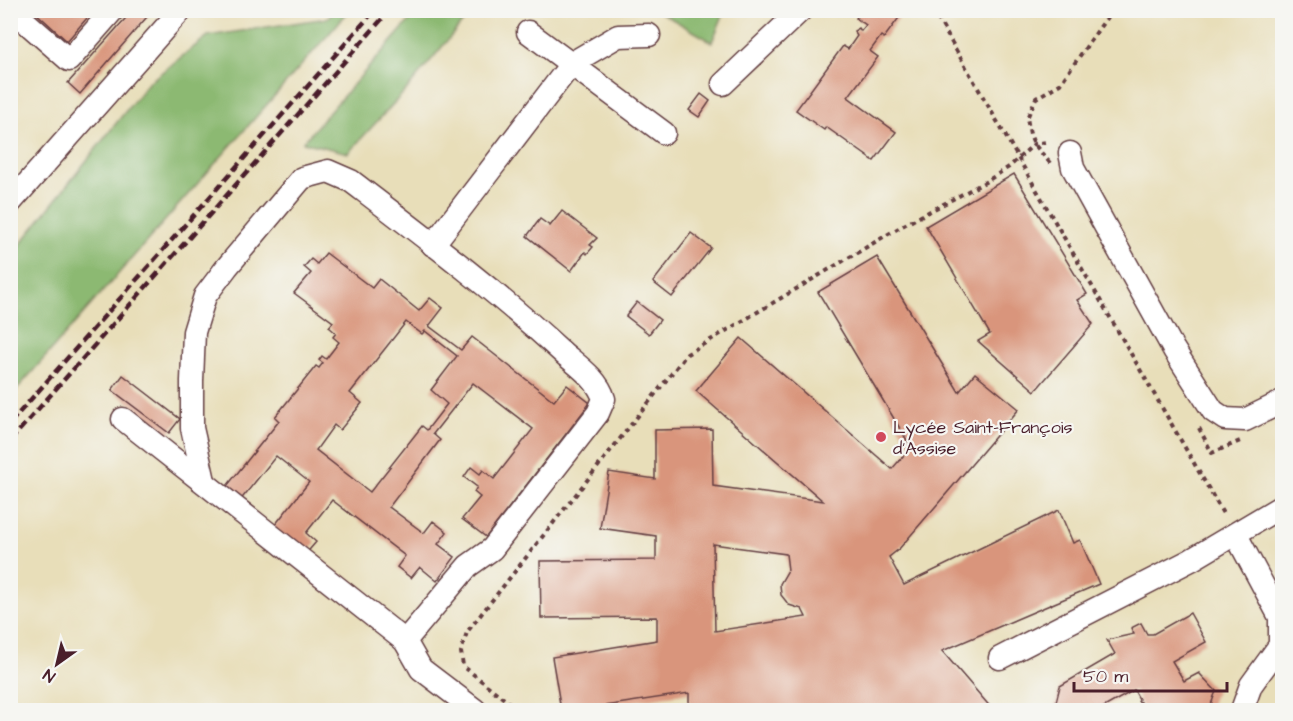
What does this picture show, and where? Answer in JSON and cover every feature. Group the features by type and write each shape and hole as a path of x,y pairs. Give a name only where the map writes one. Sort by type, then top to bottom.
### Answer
{"lane":[{"path":"12,10 69,60 113,10"},
{"path":"10,203 181,10"},
{"path":"723,84 801,10"},
{"path":"528,33 572,63 664,134"},
{"path":"434,245 572,63 618,36 649,35"},
{"path":"1070,153 1073,168 1174,350 1213,411 1225,419 1245,420 1282,402"},
{"path":"204,481 192,428 192,381 194,332 205,296 226,267 302,178 328,171 351,181 544,335 600,387 604,399 598,412 492,549 468,566 405,641"},
{"path":"123,418 405,641 421,669 476,711"},
{"path":"1000,658 1191,560 1282,506"},
{"path":"1236,534 1280,617 1280,645 1251,686 1242,711"}],"path":[{"path":"933,10 1159,405 1236,534"},
{"path":"518,711 463,666 461,652 467,632 687,354 902,226 987,182 1009,167 1034,144 1047,142"}],"green space":[{"path":"334,11 349,11 11,396 11,256 148,83 208,36 327,18"},
{"path":"418,11 472,11 407,89 348,153 303,142"},
{"path":"658,11 724,11 712,42"}],"building":[{"path":"33,10 94,10 67,41"},
{"path":"133,10 153,10 80,94 68,83"},
{"path":"862,10 898,10 901,15 884,38 881,36 870,51 878,57 848,97 896,132 874,161 826,127 824,130 796,110 843,46 848,49 857,36 854,31 859,28 861,31 866,25 856,18"},
{"path":"701,94 710,101 699,117 689,110"},
{"path":"1014,174 1087,294 1077,300 1093,324 1035,391 978,341 990,334 926,226"},
{"path":"562,211 597,238 590,245 593,247 587,254 585,252 571,271 527,236 540,219 550,226"},
{"path":"691,233 711,248 672,297 653,282"},
{"path":"326,253 372,288 379,279 419,311 430,298 443,308 429,326 461,350 472,337 554,401 567,385 590,403 486,537 462,519 480,497 474,492 477,487 464,477 471,467 480,474 483,470 494,479 533,429 473,383 433,434 440,440 389,507 424,533 433,521 447,532 438,544 455,557 437,581 420,567 411,578 397,567 405,556 332,500 306,533 316,542 304,556 271,530 309,482 276,456 239,502 223,491 279,421 275,417 316,366 319,368 323,363 319,360 322,356 326,359 339,342 333,337 336,333 329,327 333,322 294,293 311,273 304,267 311,259 317,264","holes":["406,322 422,334 425,331 457,356 431,390 447,404 427,430 422,426 370,492 316,450 334,425 340,430 362,403 350,393"]},
{"path":"877,257 959,392 975,373 1019,409 899,549 889,557 904,585 1059,510 1073,543 1080,540 1099,584 942,651 993,710 689,710 689,693 578,710 561,710 552,657 657,640 657,617 541,618 540,561 656,560 656,536 600,528 609,472 655,479 655,430 712,429 713,486 823,501 696,391 741,338 892,469 911,447 818,292","holes":["713,544 786,554 788,570 780,584 781,595 789,605 802,609 806,617 715,631"]},
{"path":"637,302 660,320 649,334 626,316"},
{"path":"123,375 180,419 169,433 112,390"},
{"path":"1190,613 1206,642 1172,661 1184,681 1199,673 1216,691 1209,710 1146,710 1140,705 1141,702 1138,701 1134,690 1099,710 1054,710 1060,686 1115,654 1107,640 1134,634 1131,628 1141,623 1147,634 1153,634"}],"railway":[{"path":"10,423 375,10"},
{"path":"10,441 390,10"}],"place":[{"name":"Lycée Saint-François d'Assise","path":"881,437"}]}
